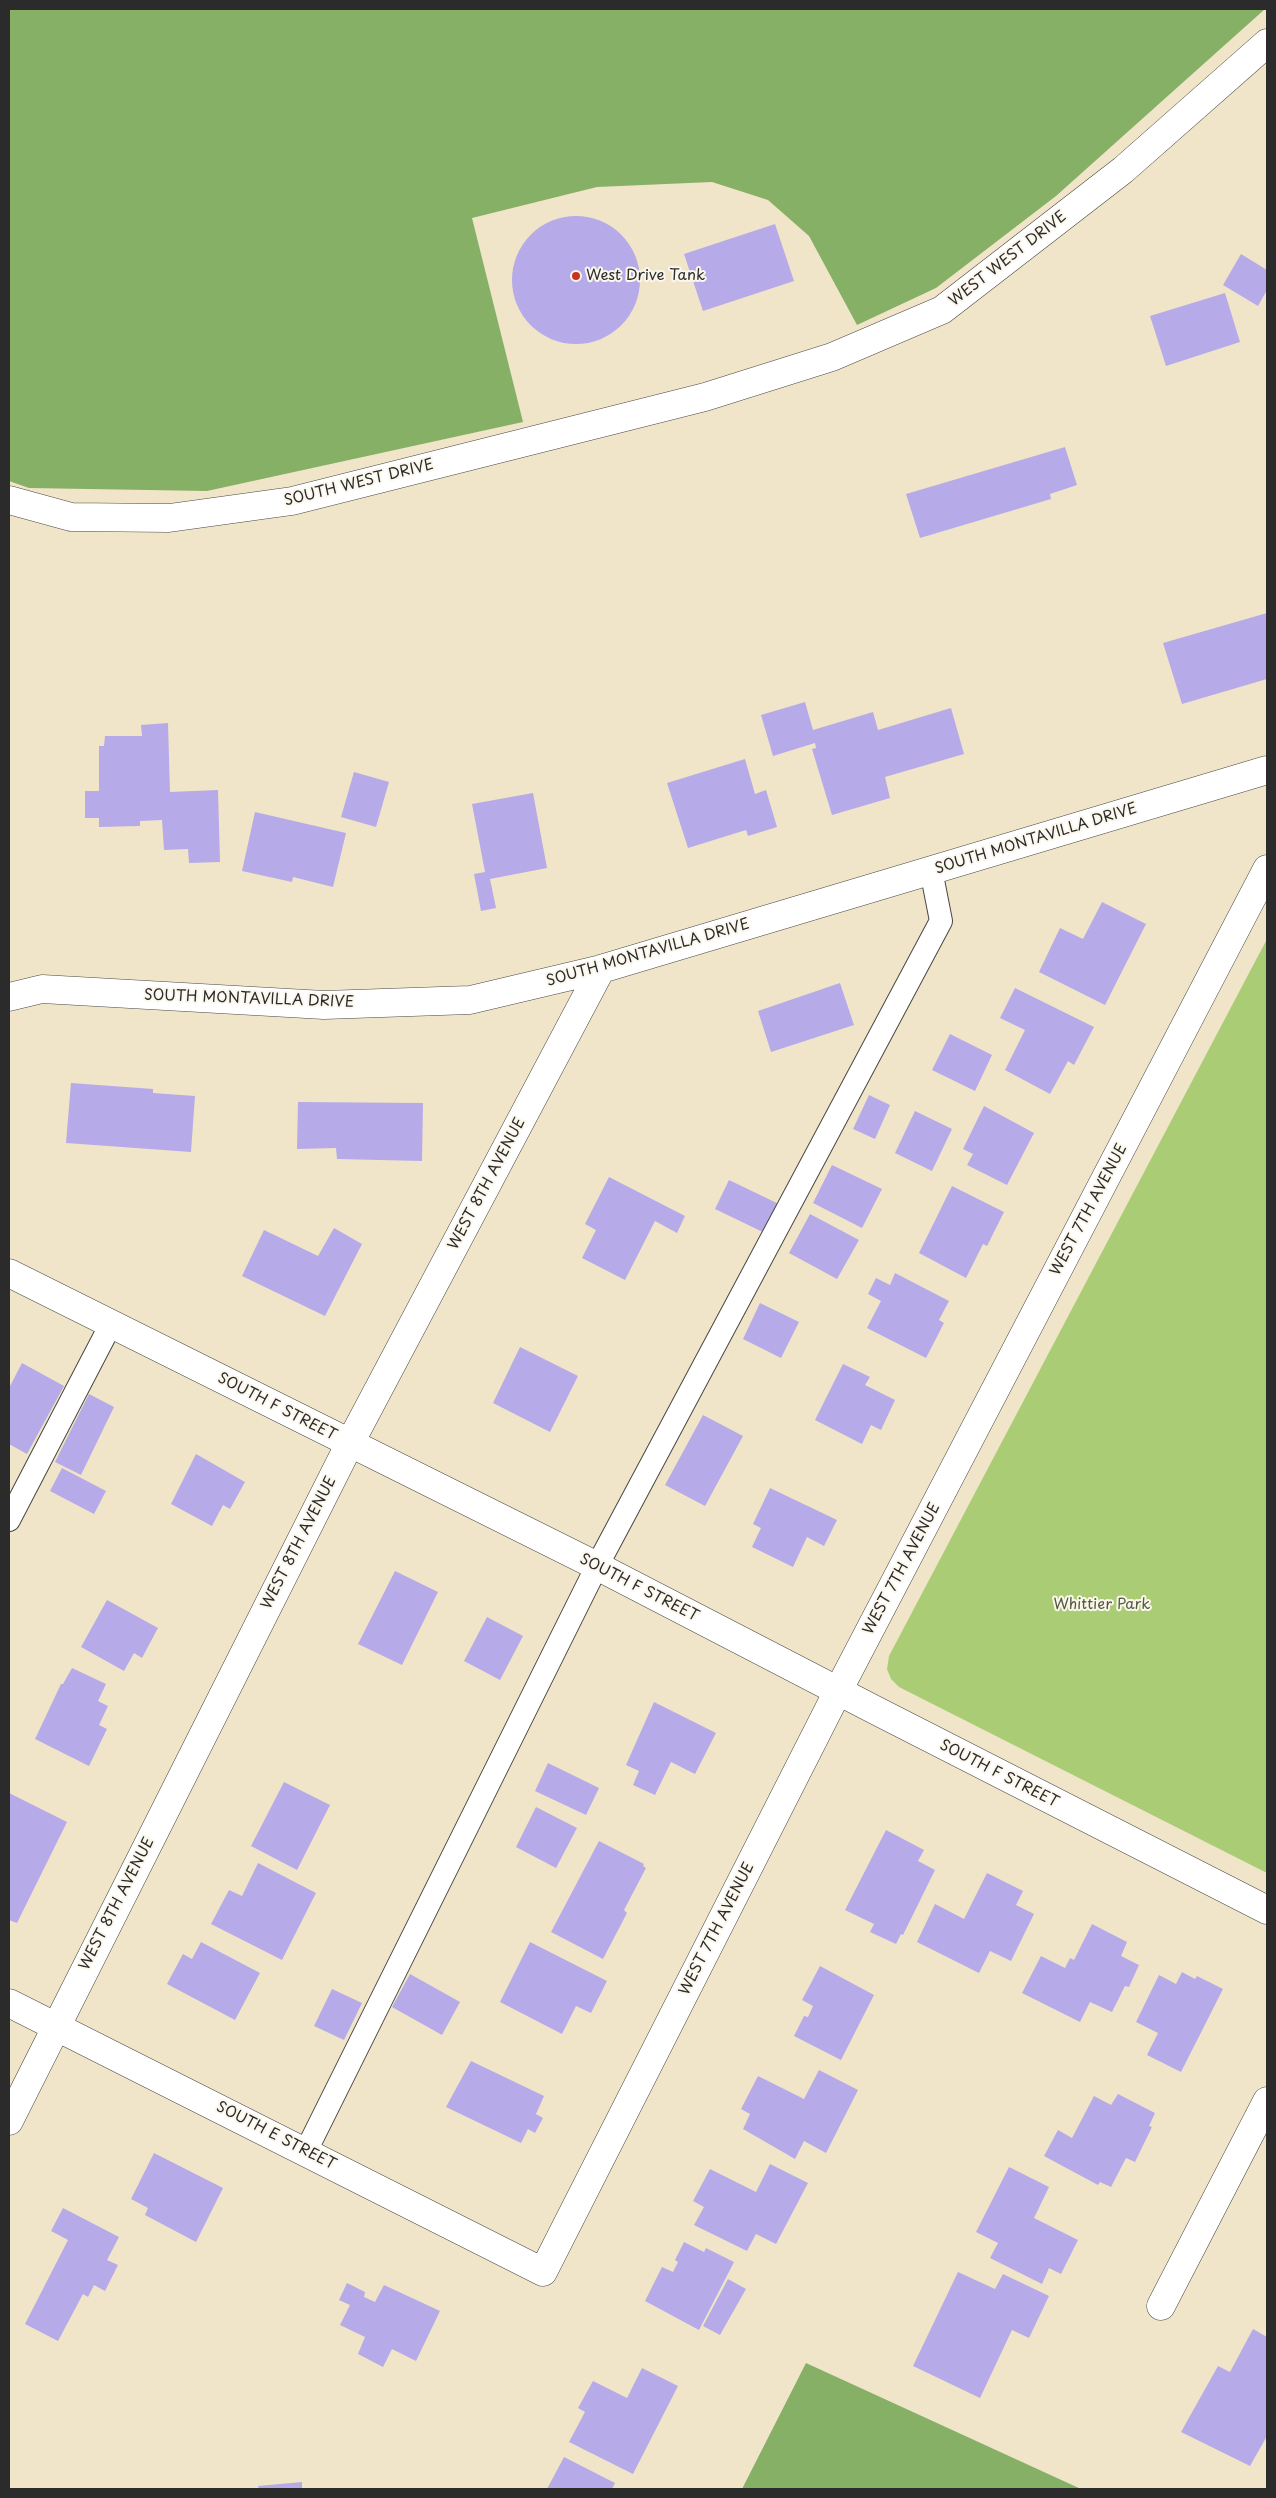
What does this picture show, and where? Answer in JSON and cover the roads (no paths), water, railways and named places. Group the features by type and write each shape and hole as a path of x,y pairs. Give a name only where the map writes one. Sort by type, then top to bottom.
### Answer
{"street":[{"name":"WEST WEST DRIVE","path":"704,397 832,357 942,310 1123,170 1267,43"},
{"name":"SOUTH WEST DRIVE","path":"9,500 71,517 169,518 292,501 704,397"},
{"name":"SOUTH MONTAVILLA DRIVE","path":"9,997 42,989 324,1005 470,1000 601,969 1267,770"},
{"name":"WEST 7TH AVENUE","path":"543,2272 838,1691 1267,869"},
{"name":"WEST 8TH AVENUE","path":"9,2121 350,1443 601,969"},
{"name":"SOUTH F STREET","path":"9,1273 597,1566 1267,1910"},
{"name":"SOUTH E STREET","path":"9,2003 543,2272"},
{"path":"1161,2306 1267,2101"}],"lane":[{"path":"306,2151 597,1566 941,921 930,870"},
{"path":"9,1520 111,1324"}],"place":[{"name":"West Drive Tank","path":"576,276"}],"park label":[{"name":"Whittier Park","path":"1102,1605"}]}
